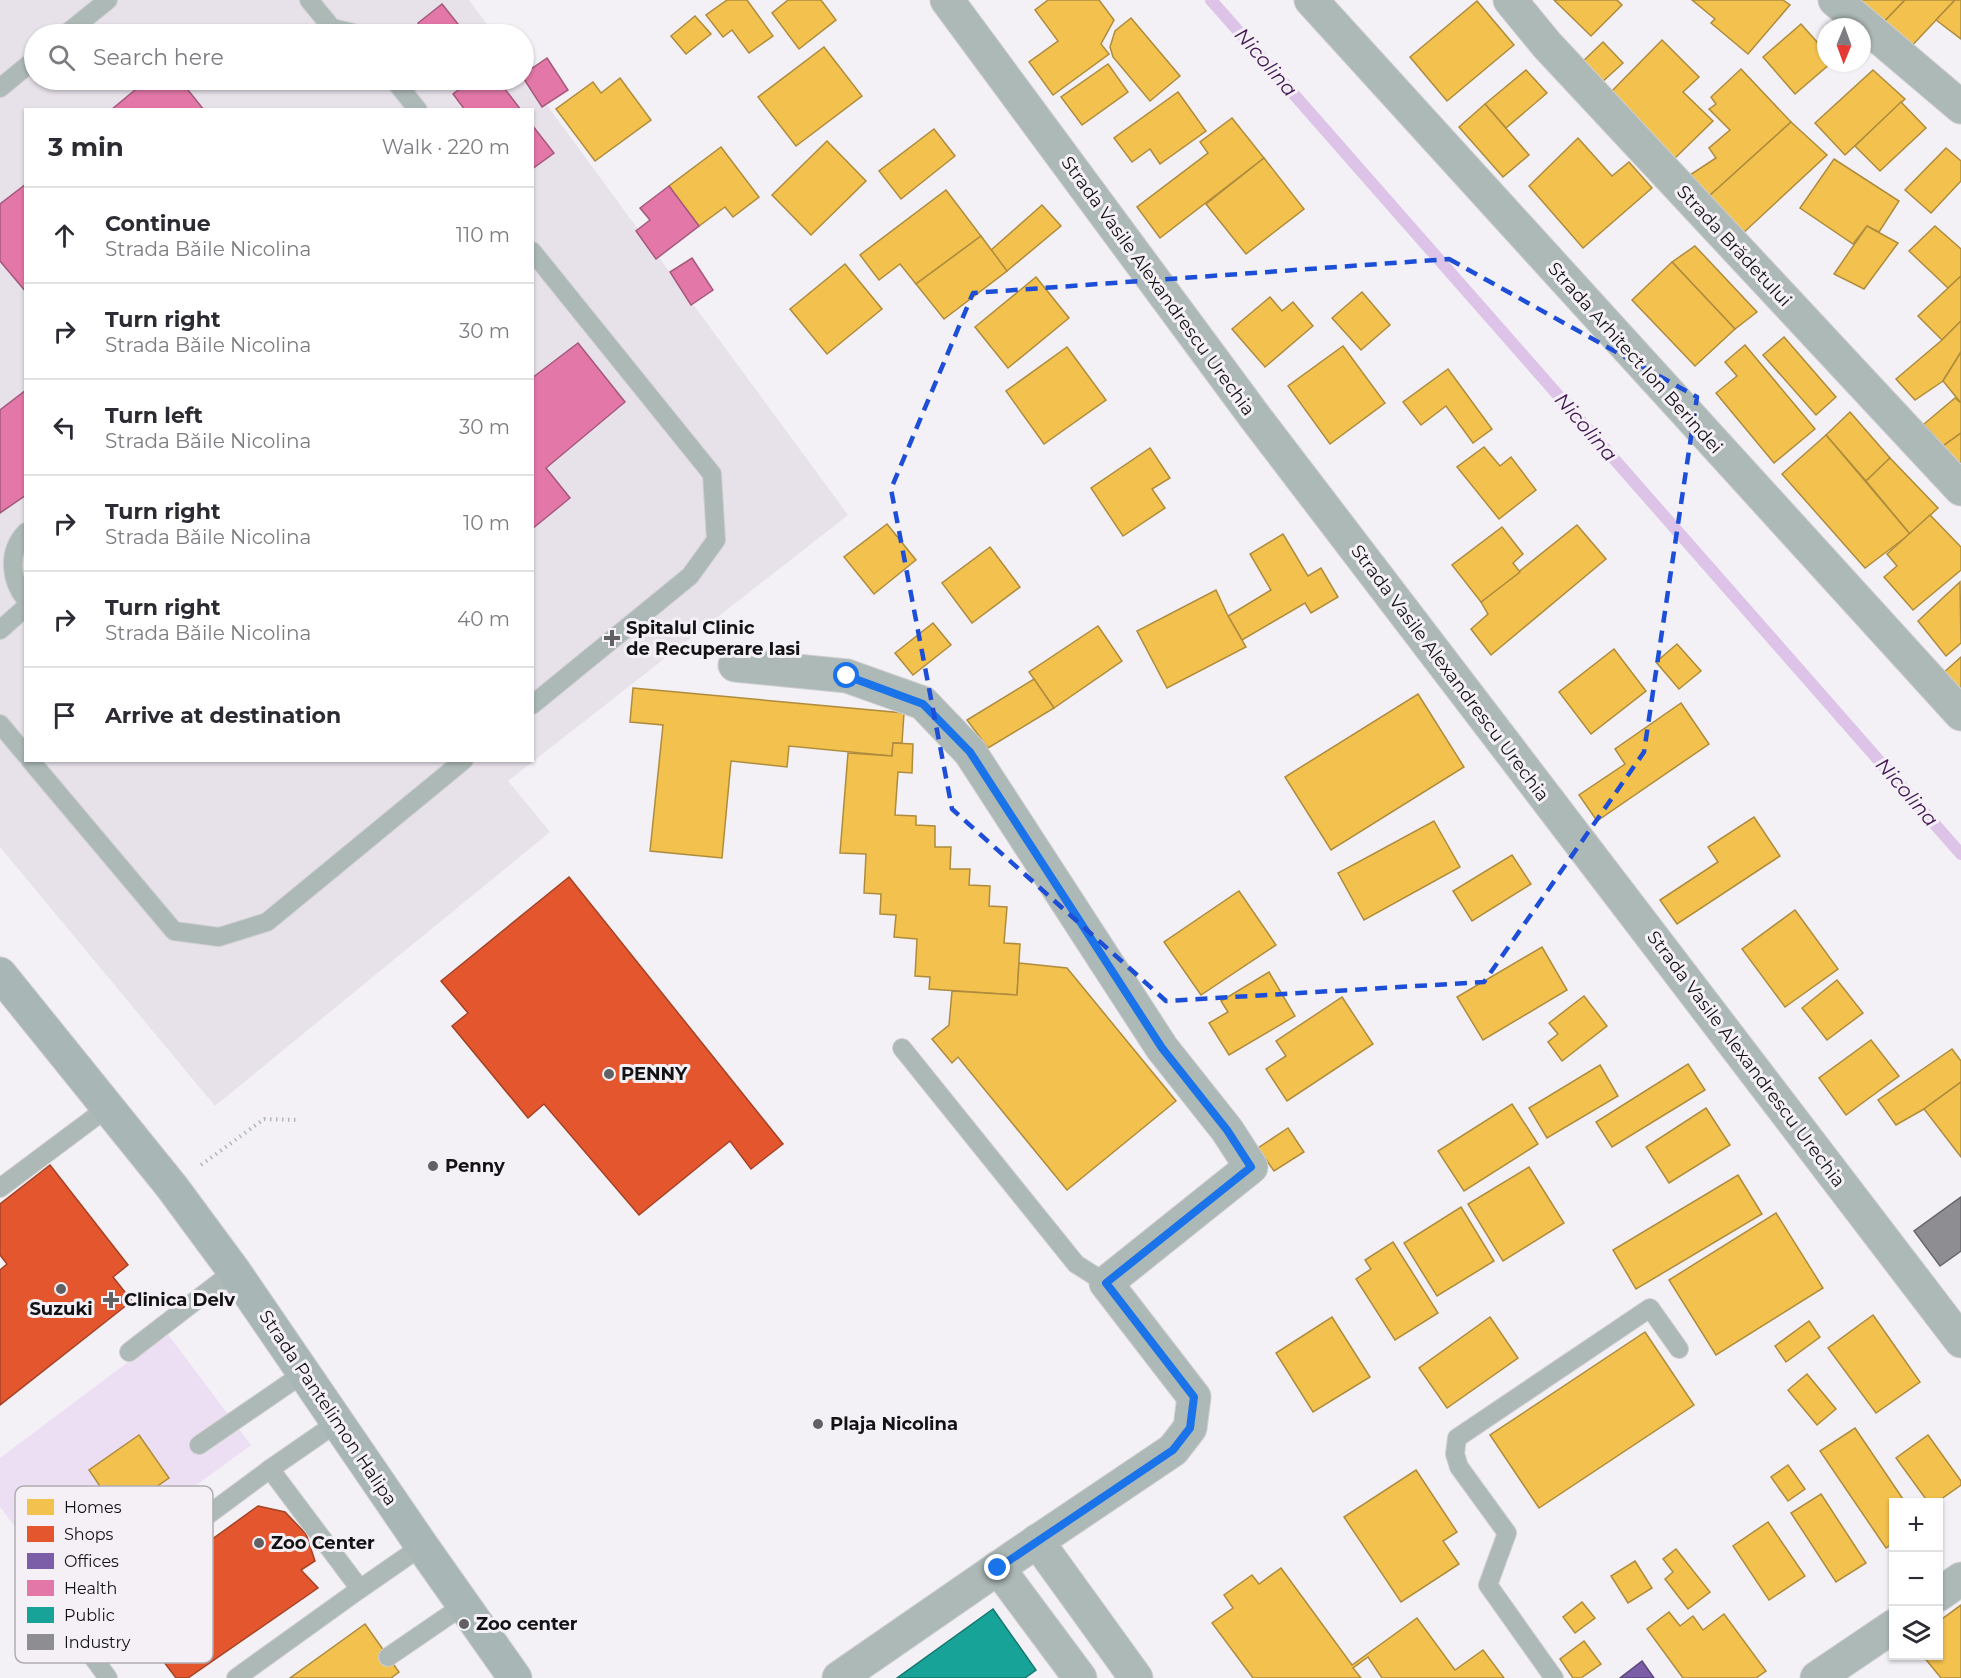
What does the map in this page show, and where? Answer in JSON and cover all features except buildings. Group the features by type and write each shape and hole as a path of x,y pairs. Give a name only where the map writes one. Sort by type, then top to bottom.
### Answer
{"street":[{"name":"Strada Vasile Alexandrescu Urechia","path":"947,0 1255,417 1961,1341"},
{"name":"Strada Arhitect Ion Berindei","path":"1311,0 1961,714"},
{"name":"Strada Brădetului","path":"1510,0 1546,45 1961,489"},
{"path":"1835,0 1961,107"},
{"path":"735,665 847,676 923,704 970,752 1162,1048 1227,1130 1251,1167 1106,1283 1194,1397 1190,1428 1173,1450 838,1678"},
{"name":"Strada Pantelimon Halipa","path":"0,974 172,1187 234,1271 515,1678"},
{"path":"1037,1541 1136,1678"},
{"path":"998,1568 1080,1678"},
{"path":"1943,1592 1961,1579"},
{"path":"1817,1678 1889,1629"}],"lane":[{"path":"78,24 108,0"},
{"path":"309,0 329,24"},
{"path":"0,88 24,68"},
{"path":"402,90 416,108"},
{"path":"534,253 712,474 716,540 690,576 534,703"},
{"path":"24,534 13,554 12,572 17,590 24,598"},
{"path":"0,630 24,609"},
{"path":"0,724 24,753"},
{"path":"32,762 174,931 219,937 267,922 462,762"},
{"path":"902,1048 1076,1264 1106,1283"},
{"path":"0,1188 107,1108"},
{"path":"129,1352 234,1271"},
{"path":"1554,1678 1488,1585 1507,1533 1460,1467 1455,1454 1457,1438 1650,1308 1679,1349"},
{"path":"199,1445 304,1373"},
{"path":"213,1511 338,1422"},
{"path":"270,1469 360,1588"},
{"path":"237,1678 360,1588 422,1546"},
{"path":"388,1657 464,1605"},
{"path":"97,1663 108,1678"}],"path":[{"path":"172,1187 264,1119 299,1120"}],"highlighted area":[{"path":"1449,259 1697,397 1644,752 1484,982 1166,1001 952,809 891,489 973,293"}],"shaded area":[{"name":"Spitalul Clinic de Recuperare Iasi","path":"0,0 469,0 487,24 24,24 24,90 534,90 534,88 848,515 534,761 534,108 24,108 24,762 532,762 508,781 550,832 215,1106 0,847"},
{"path":"167,1333 251,1445 195,1486 15,1486 15,1526 0,1507 0,1458"}],"waterway":[{"name":"Nicolina","path":"1211,0 1961,854"}],"place":[{"name":"Spitalul Clinic de Recuperare Iasi","path":"612,638"},
{"name":"PENNY","path":"609,1074"},
{"name":"Penny","path":"433,1166"},
{"name":"Suzuki","path":"61,1289"},
{"name":"Clinica Delv","path":"111,1300"},
{"name":"Plaja Nicolina","path":"818,1424"},
{"name":"Zoo Center","path":"259,1543"},
{"name":"Zoo center","path":"464,1624"}],"route":[{"path":"847,676 923,704 970,752 1162,1048 1227,1130 1251,1167 1106,1283 1194,1397 1190,1428 1173,1450 998,1568"}]}
